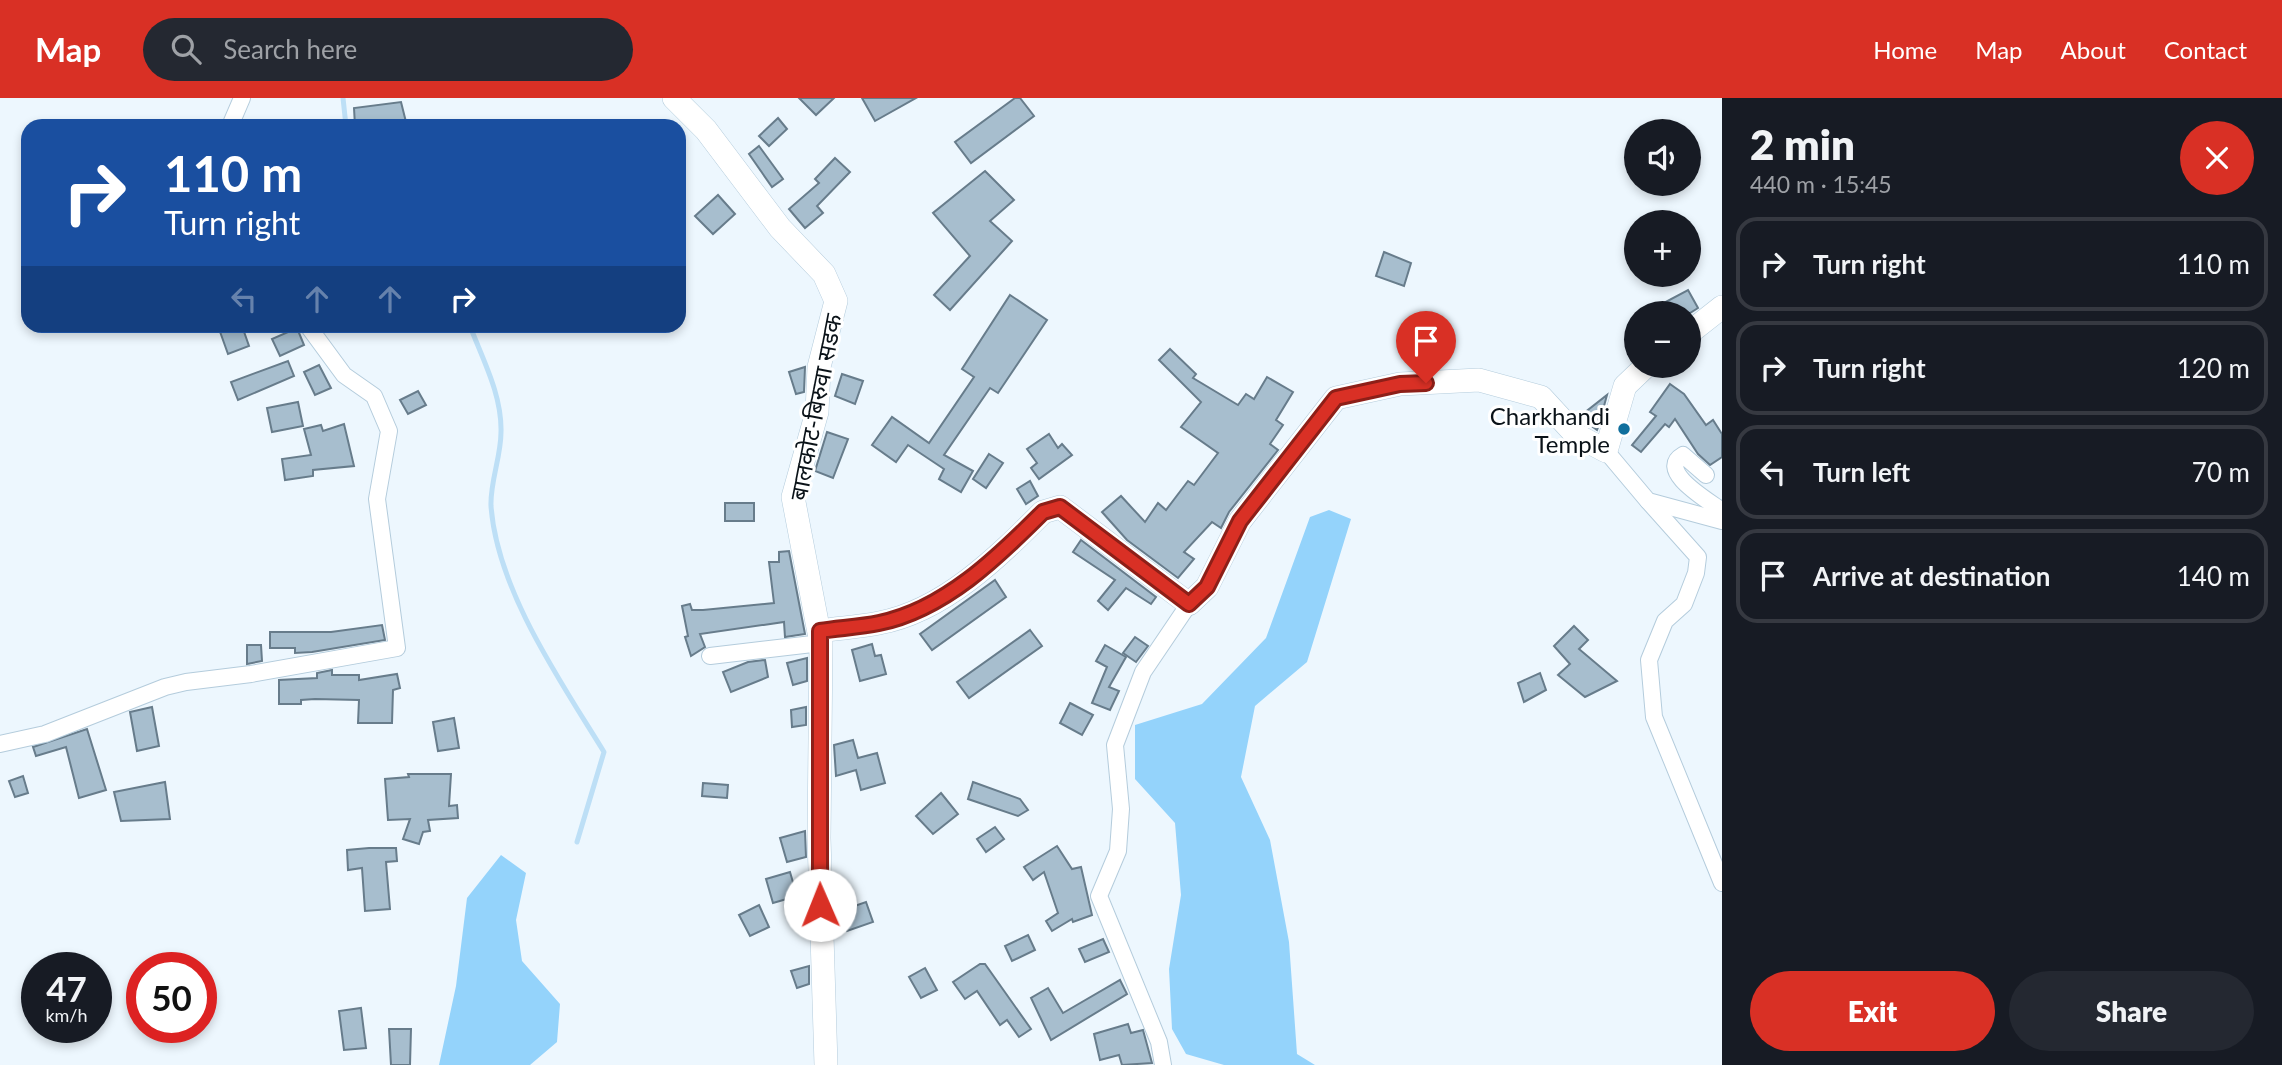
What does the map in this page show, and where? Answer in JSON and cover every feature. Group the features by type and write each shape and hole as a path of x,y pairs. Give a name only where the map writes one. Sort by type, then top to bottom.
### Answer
{"street":[{"path":"233,119 242,98"},
{"name":"बालकोट-बिरुवा सडक","path":"674,98 706,130 780,228 824,274 836,301 819,366 817,412 793,497 820,637 819,838 825,1065"},
{"path":"1701,324 1722,307"},
{"path":"0,744 45,734 176,684 397,648 377,499 389,431 374,396 344,375 313,333"},
{"path":"1606,451 1625,386 1633,378"},
{"path":"1163,1065 1159,1042 1099,896 1118,851 1121,809 1115,745 1143,671 1189,604 1207,587 1240,521 1336,398 1400,384 1479,380 1541,397 1576,435 1606,451 1698,557 1696,573 1684,604 1665,621 1649,660 1654,717 1722,883"},
{"path":"1706,475 1683,455 1677,458 1675,464 1678,475 1691,489 1722,511"},
{"path":"1648,501 1722,521"},
{"path":"710,656 820,637 880,623 924,608 952,592 1043,512 1060,507 1189,604"}],"shaded area":[{"path":"1329,510 1351,519 1307,662 1255,706 1241,777 1270,840 1289,942 1297,1054 1315,1065 1224,1065 1186,1054 1172,1029 1169,969 1181,895 1175,823 1135,779 1135,725 1202,704 1266,638 1310,517"},
{"path":"501,855 526,873 516,920 522,961 560,1004 557,1042 530,1065 439,1065 456,986 467,898"}],"building":[{"path":"799,98 834,98 816,115"},
{"path":"862,98 916,98 875,121"},
{"path":"1015,98 1020,98 1034,116 971,163 955,142"},
{"path":"401,102 405,119 355,119 354,108"},
{"path":"778,118 787,129 769,146 759,136"},
{"path":"759,146 783,179 772,187 749,154"},
{"path":"835,158 850,172 817,206 823,213 805,228 789,209 819,183 815,179"},
{"path":"985,171 1014,200 990,221 1012,241 950,310 934,295 970,256 933,213"},
{"path":"718,195 735,214 713,234 695,216"},
{"path":"1384,252 1411,263 1404,286 1376,276"},
{"path":"1688,290 1694,301 1667,301"},
{"path":"1010,295 1047,320 998,393 990,388 944,455 973,471 961,492 939,479 944,469 908,445 896,462 872,445 892,417 929,443 974,377 962,369"},
{"path":"220,333 244,333 249,346 228,354"},
{"path":"286,333 299,333 304,345 280,356 272,339"},
{"path":"1170,349 1196,374 1193,378 1238,405 1246,394 1254,399 1267,377 1293,392 1276,420 1283,425 1270,444 1278,450 1229,512 1221,528 1212,522 1184,552 1194,559 1178,578 1127,540 1102,512 1121,496 1145,522 1158,503 1166,510 1188,481 1194,485 1218,453 1181,427 1201,402 1159,360"},
{"path":"288,361 294,376 238,400 231,382"},
{"path":"319,365 331,388 315,395 304,372"},
{"path":"805,367 804,392 796,394 789,372"},
{"path":"842,374 863,381 855,404 835,396"},
{"path":"1670,384 1684,394 1706,425 1713,420 1722,434 1722,457 1710,465 1698,454 1675,419 1669,427 1665,424 1641,452 1632,445 1656,416 1650,412"},
{"path":"418,391 426,405 408,414 400,400"},
{"path":"1607,395 1601,417 1596,421 1599,425 1597,430 1579,417"},
{"path":"298,402 303,426 272,432 267,408"},
{"path":"344,424 354,466 313,470 313,476 285,480 282,459 311,455 304,429 321,425 323,431"},
{"path":"827,432 848,439 833,478 815,471"},
{"path":"1049,434 1058,448 1062,444 1072,455 1039,479 1031,468 1037,463 1027,449"},
{"path":"989,454 1003,463 986,488 973,479"},
{"path":"1030,481 1038,496 1026,504 1017,489"},
{"path":"725,503 754,503 754,521 725,521"},
{"path":"1081,540 1156,597 1151,604 1126,588 1108,610 1098,601 1115,580 1073,552"},
{"path":"789,551 805,634 785,637 784,622 700,634 705,647 691,656 685,637 688,636 682,606 690,604 692,610 703,610 774,603 769,562 779,562 779,552"},
{"path":"995,580 1006,597 932,650 920,634"},
{"path":"382,625 385,640 312,652 295,653 295,648 270,648 270,632 331,632"},
{"path":"1574,626 1588,640 1579,649 1617,681 1585,697 1558,675 1570,664 1554,646"},
{"path":"1030,630 1042,646 969,698 957,682"},
{"path":"1135,637 1148,646 1136,662 1123,653"},
{"path":"872,644 875,656 881,655 886,674 860,681 852,650"},
{"path":"247,645 261,645 262,661 247,664"},
{"path":"1105,645 1126,657 1109,687 1119,691 1110,710 1092,703 1107,667 1096,661"},
{"path":"807,658 807,681 793,685 787,663"},
{"path":"765,660 768,677 731,692 723,672 748,662"},
{"path":"332,670 332,675 359,675 359,680 397,674 400,688 393,690 392,723 358,723 359,700 315,699 301,700 301,704 279,704 279,680 317,678 317,673"},
{"path":"1540,673 1546,690 1524,702 1518,683"},
{"path":"1070,703 1093,715 1082,735 1060,723"},
{"path":"152,707 159,746 137,751 130,712"},
{"path":"806,707 806,725 792,727 791,710"},
{"path":"454,718 459,748 438,751 433,722"},
{"path":"87,729 106,790 79,798 66,747 36,756 33,747"},
{"path":"853,740 858,758 877,753 885,783 861,790 856,770 836,776 834,745"},
{"path":"408,774 451,774 449,806 457,805 458,818 428,820 430,831 423,832 419,844 403,839 410,819 388,820 385,779 409,777"},
{"path":"23,776 28,793 15,797 9,781"},
{"path":"165,782 170,819 121,821 114,792"},
{"path":"973,782 1020,799 1028,810 1018,816 968,799"},
{"path":"703,783 728,785 727,798 702,796"},
{"path":"941,793 958,814 933,834 916,816"},
{"path":"995,827 1004,839 986,852 977,839"},
{"path":"805,831 806,857 787,862 780,838"},
{"path":"1057,846 1072,869 1081,867 1092,915 1073,922 1072,919 1052,931 1046,921 1058,913 1044,872 1033,880 1024,867"},
{"path":"396,848 397,861 386,862 390,909 365,911 362,868 348,870 347,850"},
{"path":"790,872 797,896 773,903 766,879"},
{"path":"866,902 873,922 847,931 840,911"},
{"path":"759,905 769,927 750,936 739,915"},
{"path":"1028,935 1035,950 1012,961 1005,946"},
{"path":"1103,939 1109,952 1085,962 1079,949"},
{"path":"980,964 985,964 1031,1029 1019,1037 1007,1020 1000,1025 977,991 965,999 953,982"},
{"path":"809,966 809,984 797,988 791,971"},
{"path":"925,968 937,990 921,998 909,977"},
{"path":"1120,980 1127,994 1051,1040 1031,998 1048,988 1063,1013"},
{"path":"361,1008 366,1048 344,1050 339,1011"},
{"path":"1128,1024 1131,1033 1143,1030 1152,1063 1122,1065 1119,1055 1100,1060 1094,1034"},
{"path":"389,1029 411,1029 410,1065 391,1065"}],"waterway":[{"path":"343,98 345,119"},
{"path":"473,333 491,378 500,418 501,441 491,506 505,570 518,602 551,666 604,752 577,842"}],"place":[{"name":"Charkhandi Temple","path":"1624,429"}],"route":[{"path":"820,905 820,631 880,623 924,608 952,592 1027,529 1043,512 1060,507 1189,604 1207,587 1240,521 1336,398 1400,384 1426,383"}]}
